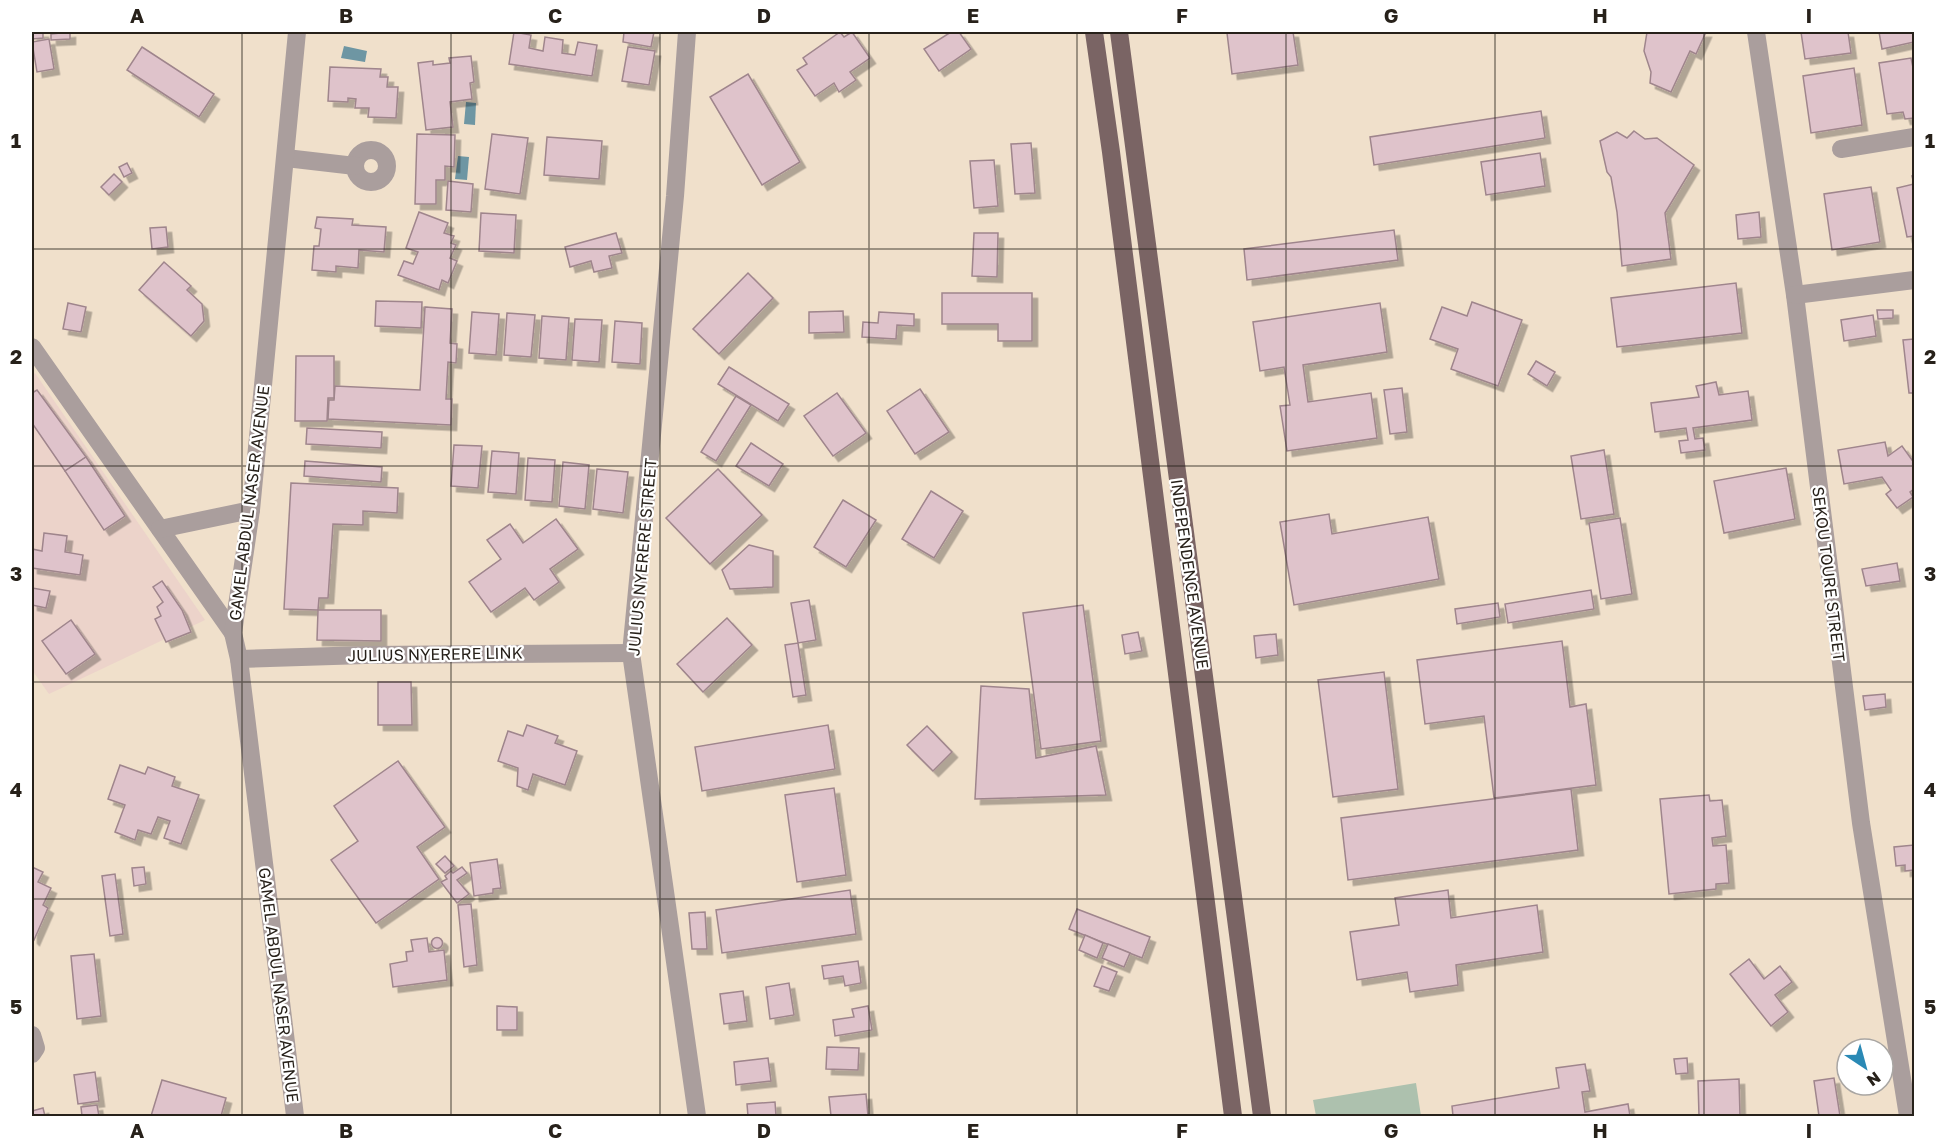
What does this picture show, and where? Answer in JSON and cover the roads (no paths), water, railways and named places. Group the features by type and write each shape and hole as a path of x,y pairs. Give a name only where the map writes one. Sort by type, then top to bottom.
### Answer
{"main road":[{"name":"INDEPENDENCE AVENUE","path":"1094,32 1112,152 1117,207 1233,1116"},
{"name":"INDEPENDENCE AVENUE","path":"1119,32 1262,1116"}],"street":[{"name":"GAMEL ABDUL NASER AVENUE","path":"295,1116 239,659 233,633 251,510 297,32"},
{"name":"JULIUS NYERERE STREET","path":"687,32 675,196 631,653 697,1116"},
{"name":"SEKOU TOURE STREET","path":"1756,32 1795,295 1861,823 1908,1116"},
{"path":"1841,149 1914,137"},
{"path":"286,158 355,166"},
{"path":"1795,295 1914,280"},
{"path":"32,347 233,633"},
{"path":"160,529 251,510"},
{"name":"JULIUS NYERERE LINK","path":"239,659 365,655 631,653"},
{"path":"32,1035 36,1048 32,1054"}],"water":[{"path":"344,46 367,51 365,62 341,58"},
{"path":"466,102 476,103 475,125 464,124"},
{"path":"458,156 469,157 467,180 455,179"}]}
